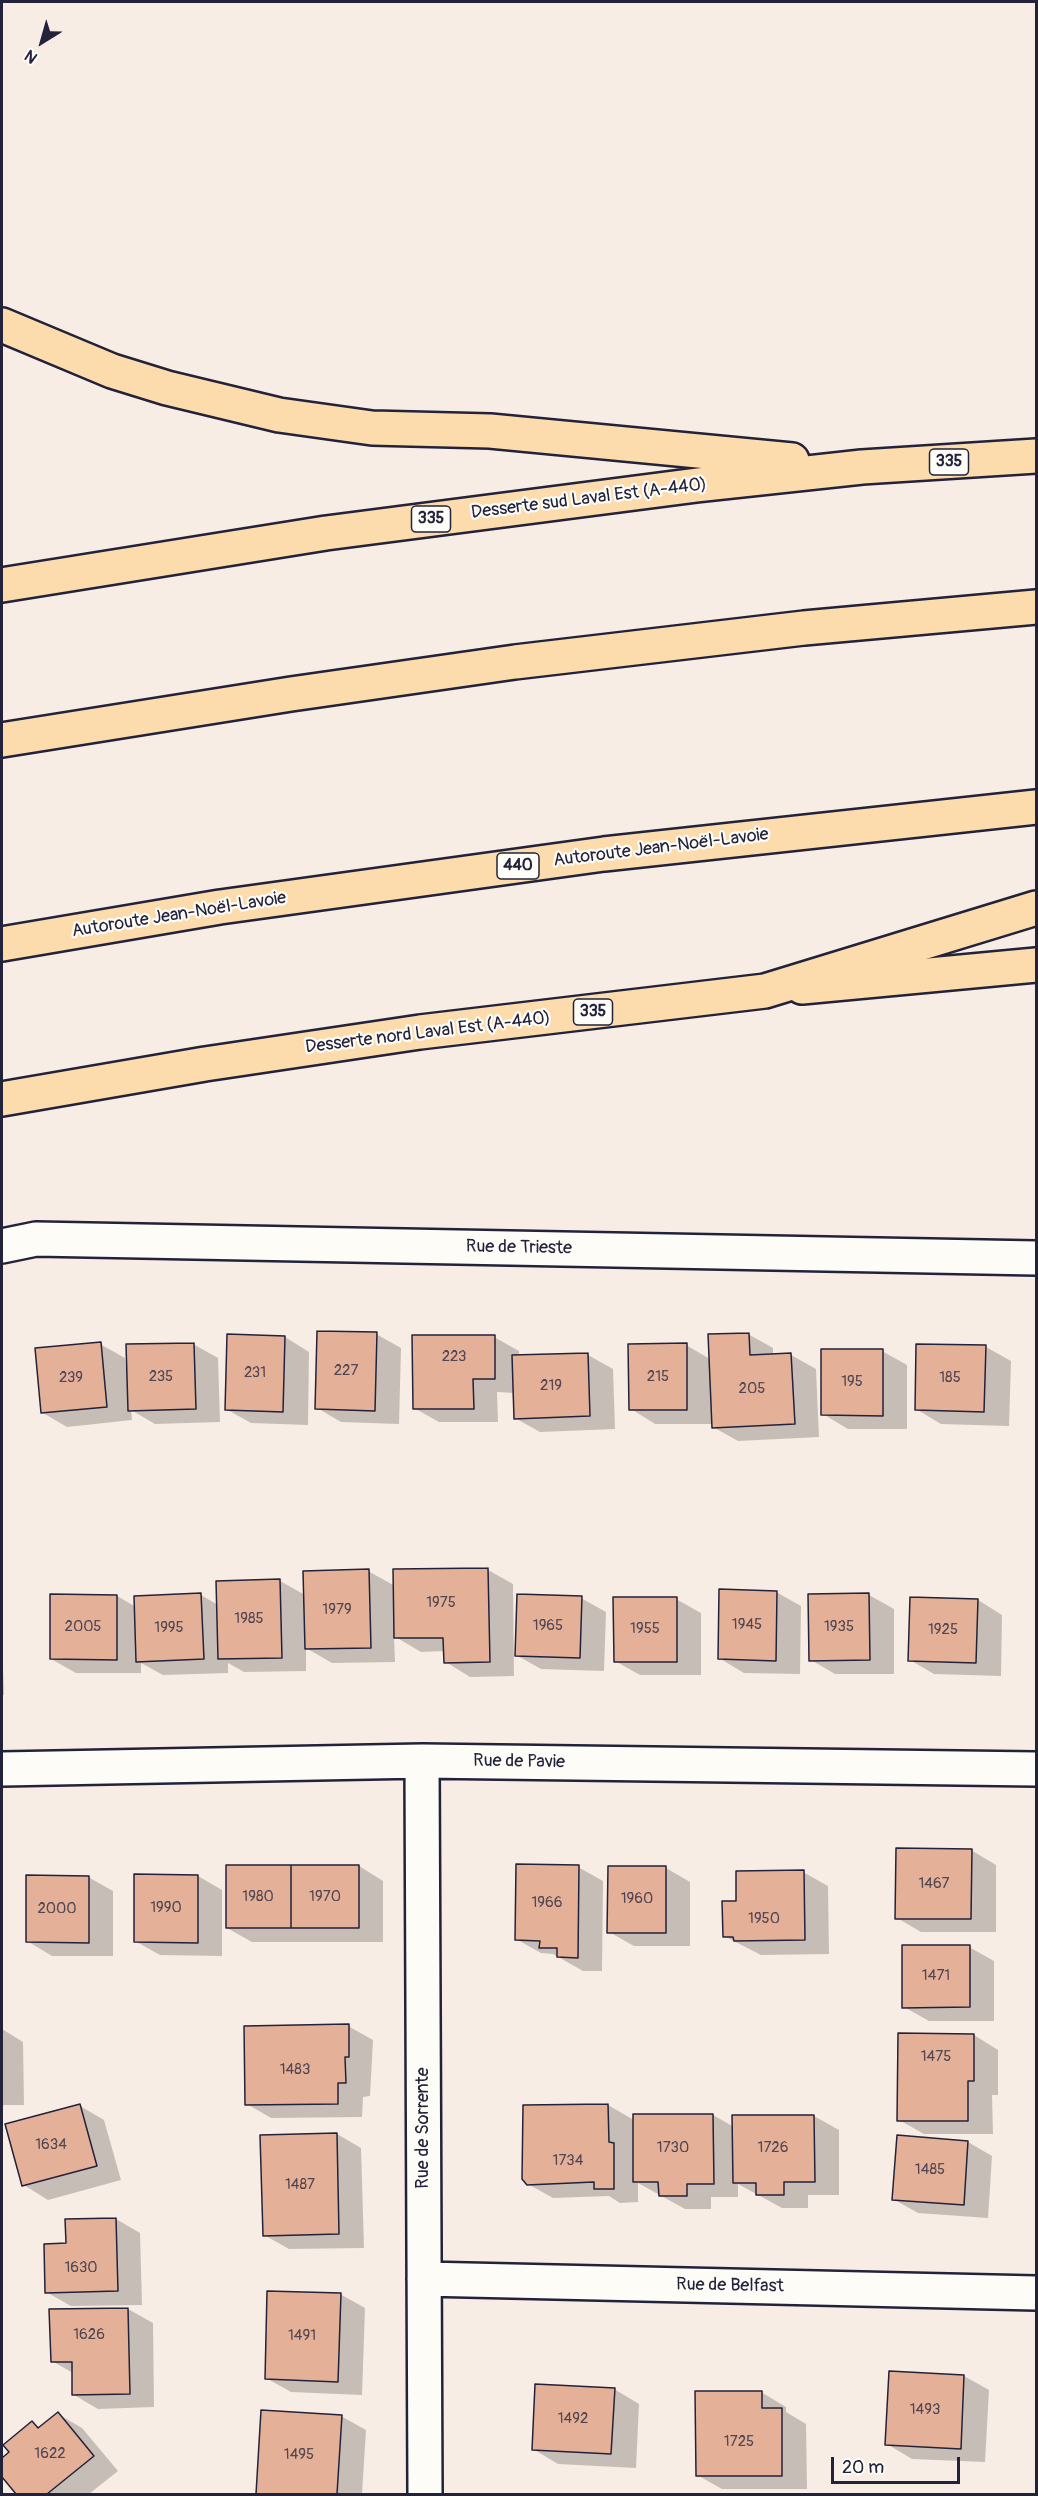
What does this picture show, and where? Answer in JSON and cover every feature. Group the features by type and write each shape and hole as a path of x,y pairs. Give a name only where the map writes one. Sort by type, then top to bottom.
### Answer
{"main road":[{"path":"2,325 112,371 167,388 308,420 372,428 490,431 862,467"},
{"name":"Desserte sud Laval Est (A-440)","path":"2,585 326,533 686,486 862,467 1036,456"},
{"path":"2,740 291,694 515,662 804,628 1036,607"},
{"name":"Autoroute Jean-Noël-Lavoie","path":"2,944 220,908 604,854 1036,807"},
{"path":"765,991 1036,908"},
{"name":"Desserte nord Laval Est (A-440)","path":"2,1099 194,1066 420,1032 765,991 1036,965"}],"street":[{"name":"Rue de Trieste","path":"2,1246 36,1239 1036,1258"},
{"name":"Rue de Pavie","path":"2,1769 422,1761 1036,1769"},
{"name":"Rue de Sorrente","path":"422,1761 424,2494"},
{"name":"Rue de Belfast","path":"424,2279 1036,2293"}],"building":[{"path":"317,1331 377,1332 375,1411 315,1409"},
{"path":"749,1333 750,1355 791,1353 795,1424 712,1428 708,1334"},
{"path":"227,1334 285,1336 283,1412 225,1410"},
{"path":"412,1335 495,1335 495,1379 473,1379 474,1409 413,1409"},
{"path":"101,1342 107,1407 41,1413 35,1348"},
{"path":"194,1343 196,1409 128,1411 126,1344"},
{"path":"687,1343 687,1410 629,1410 628,1344"},
{"path":"916,1344 986,1345 984,1412 915,1410"},
{"path":"821,1349 883,1349 883,1416 821,1415"},
{"path":"588,1353 590,1416 514,1419 512,1355"},
{"path":"488,1568 490,1662 444,1663 443,1638 394,1638 393,1569"},
{"path":"369,1569 371,1648 305,1649 303,1571"},
{"path":"280,1579 282,1658 218,1659 216,1581"},
{"path":"719,1589 777,1591 776,1661 718,1659"},
{"path":"201,1593 204,1659 136,1662 134,1596"},
{"path":"869,1593 870,1660 809,1661 808,1594"},
{"path":"50,1594 117,1595 117,1660 50,1659"},
{"path":"517,1594 582,1596 580,1658 515,1656"},
{"path":"613,1597 677,1597 677,1662 614,1662"},
{"path":"910,1597 978,1599 976,1663 908,1661"},
{"path":"896,1848 972,1849 971,1919 895,1919"},
{"path":"516,1864 579,1865 578,1958 557,1957 557,1948 539,1948 540,1941 515,1940"},
{"path":"226,1865 291,1865 291,1928 226,1928"},
{"path":"291,1865 359,1865 359,1928 291,1928"},
{"path":"608,1866 666,1866 666,1933 607,1933"},
{"path":"804,1870 805,1940 734,1941 733,1937 723,1937 722,1901 736,1901 736,1871"},
{"path":"134,1874 198,1875 198,1943 134,1942"},
{"path":"26,1875 89,1876 89,1943 26,1942"},
{"path":"902,1945 970,1945 970,2007 902,2008"},
{"path":"349,2024 349,2057 345,2057 346,2083 338,2083 338,2104 245,2105 244,2026"},
{"path":"898,2033 974,2034 974,2081 968,2081 968,2121 897,2121"},
{"path":"80,2104 97,2166 22,2186 5,2124"},
{"path":"608,2104 609,2142 614,2143 614,2189 594,2189 594,2182 527,2185 522,2179 523,2105"},
{"path":"633,2114 713,2114 714,2184 687,2184 687,2196 659,2196 658,2182 633,2182"},
{"path":"732,2115 814,2115 815,2182 784,2182 784,2195 756,2195 756,2183 733,2183"},
{"path":"337,2133 339,2234 263,2236 260,2135"},
{"path":"897,2135 968,2141 964,2205 892,2200"},
{"path":"116,2218 118,2291 45,2293 44,2244 66,2243 65,2219"},
{"path":"267,2291 341,2293 338,2382 265,2379"},
{"path":"128,2308 130,2394 72,2395 72,2362 51,2362 49,2309"},
{"path":"889,2371 964,2375 961,2449 885,2445"},
{"path":"535,2384 615,2388 611,2454 532,2450"},
{"path":"695,2391 762,2391 762,2408 782,2408 782,2476 696,2476"},
{"path":"261,2410 342,2415 337,2494 256,2494"},
{"path":"58,2412 94,2456 47,2494 16,2494 2,2477 2,2458 9,2452 3,2445 32,2421 38,2428"}]}
